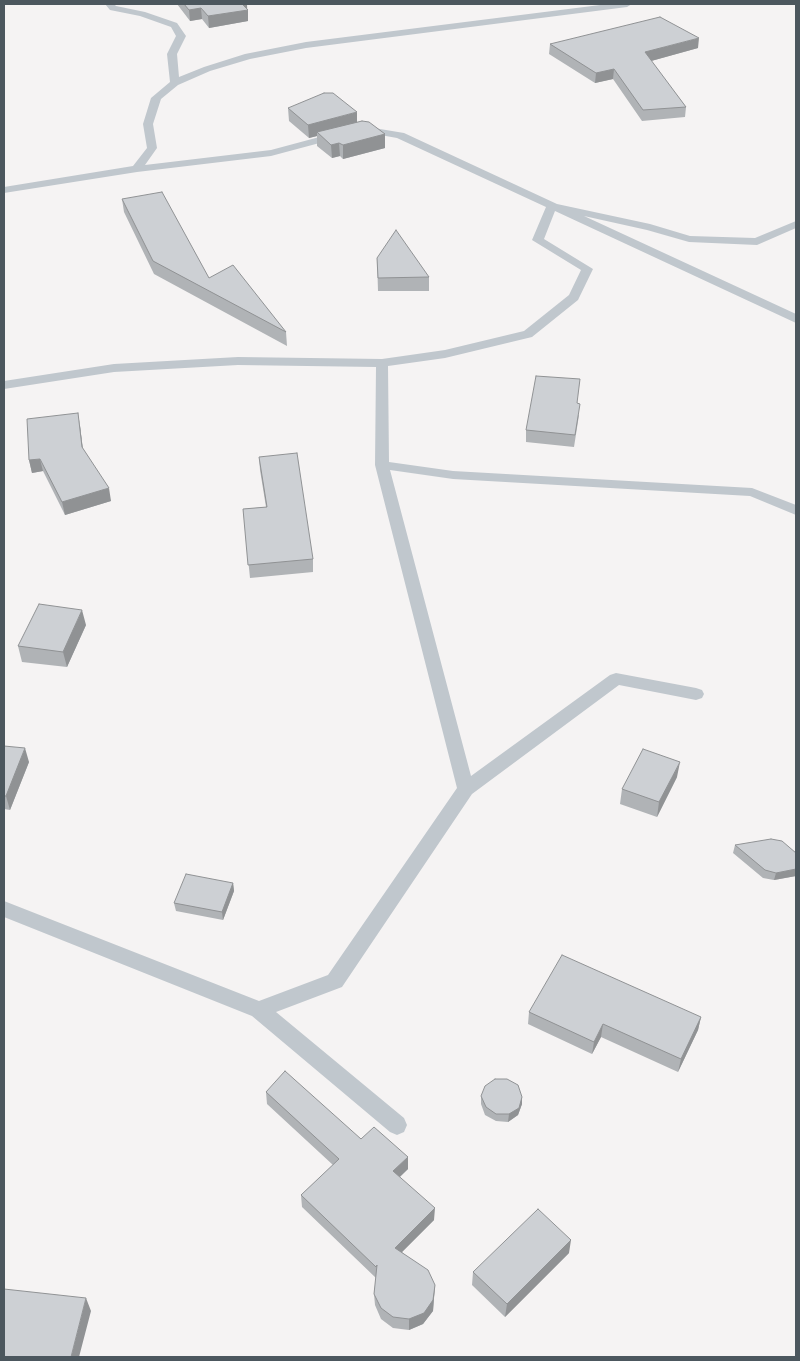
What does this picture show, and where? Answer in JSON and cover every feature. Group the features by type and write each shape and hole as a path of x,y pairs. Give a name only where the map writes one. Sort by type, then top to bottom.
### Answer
{"lane":[{"path":"110,4 114,8 142,14 174,25 181,36 172,54 175,83"},
{"path":"536,17 546,4"},
{"path":"137,169 152,148 148,124 156,98 175,83 207,69 248,56 306,45 627,4"},
{"path":"4,190 137,169 271,153 362,129 400,135 796,319"},
{"path":"552,206 650,227 689,239 757,242 796,224"},
{"path":"4,385 123,368 238,361 382,363 445,354 528,334 574,297 587,269 538,240 552,206"},
{"path":"382,363 382,464 466,789"},
{"path":"382,464 454,475 752,492 796,510"},
{"path":"260,1010 335,981 466,789 616,679 696,694"},
{"path":"4,909 260,1010 397,1125"}],"building":[{"path":"184,4 242,4 248,10 208,16 201,8 189,10"},
{"path":"660,17 699,38 645,52 686,107 643,110 614,69 596,73 550,44"},
{"path":"324,93 333,93 357,112 308,125 288,108"},
{"path":"362,121 369,122 385,134 343,145 339,143 331,145 317,132"},
{"path":"162,192 209,278 233,265 286,332 153,261 122,199"},
{"path":"396,230 429,277 378,278 377,258"},
{"path":"536,376 580,379 577,403 580,404 575,435 526,430"},
{"path":"78,413 82,447 109,488 62,502 40,459 29,460 27,419"},
{"path":"297,453 313,559 248,565 243,509 267,507 259,457"},
{"path":"39,604 82,610 63,652 18,646"},
{"path":"4,746 25,748 6,796 4,796"},
{"path":"643,749 680,762 659,802 622,789"},
{"path":"771,839 782,841 796,853 796,869 776,873 765,870 735,845"},
{"path":"186,874 233,883 222,912 174,903"},
{"path":"562,955 701,1017 681,1059 603,1024 594,1042 529,1012"},
{"path":"285,1071 361,1139 374,1127 408,1157 393,1171 435,1208 395,1248 428,1270 435,1285 433,1300 424,1313 409,1319 393,1317 381,1308 374,1294 377,1265 376,1267 301,1195 339,1159 266,1092"},
{"path":"495,1079 507,1079 518,1085 522,1097 519,1108 509,1114 496,1114 486,1107 481,1096 485,1086"},
{"path":"538,1209 571,1240 507,1304 473,1272"},
{"path":"4,1289 86,1298 71,1357 4,1357"}]}
